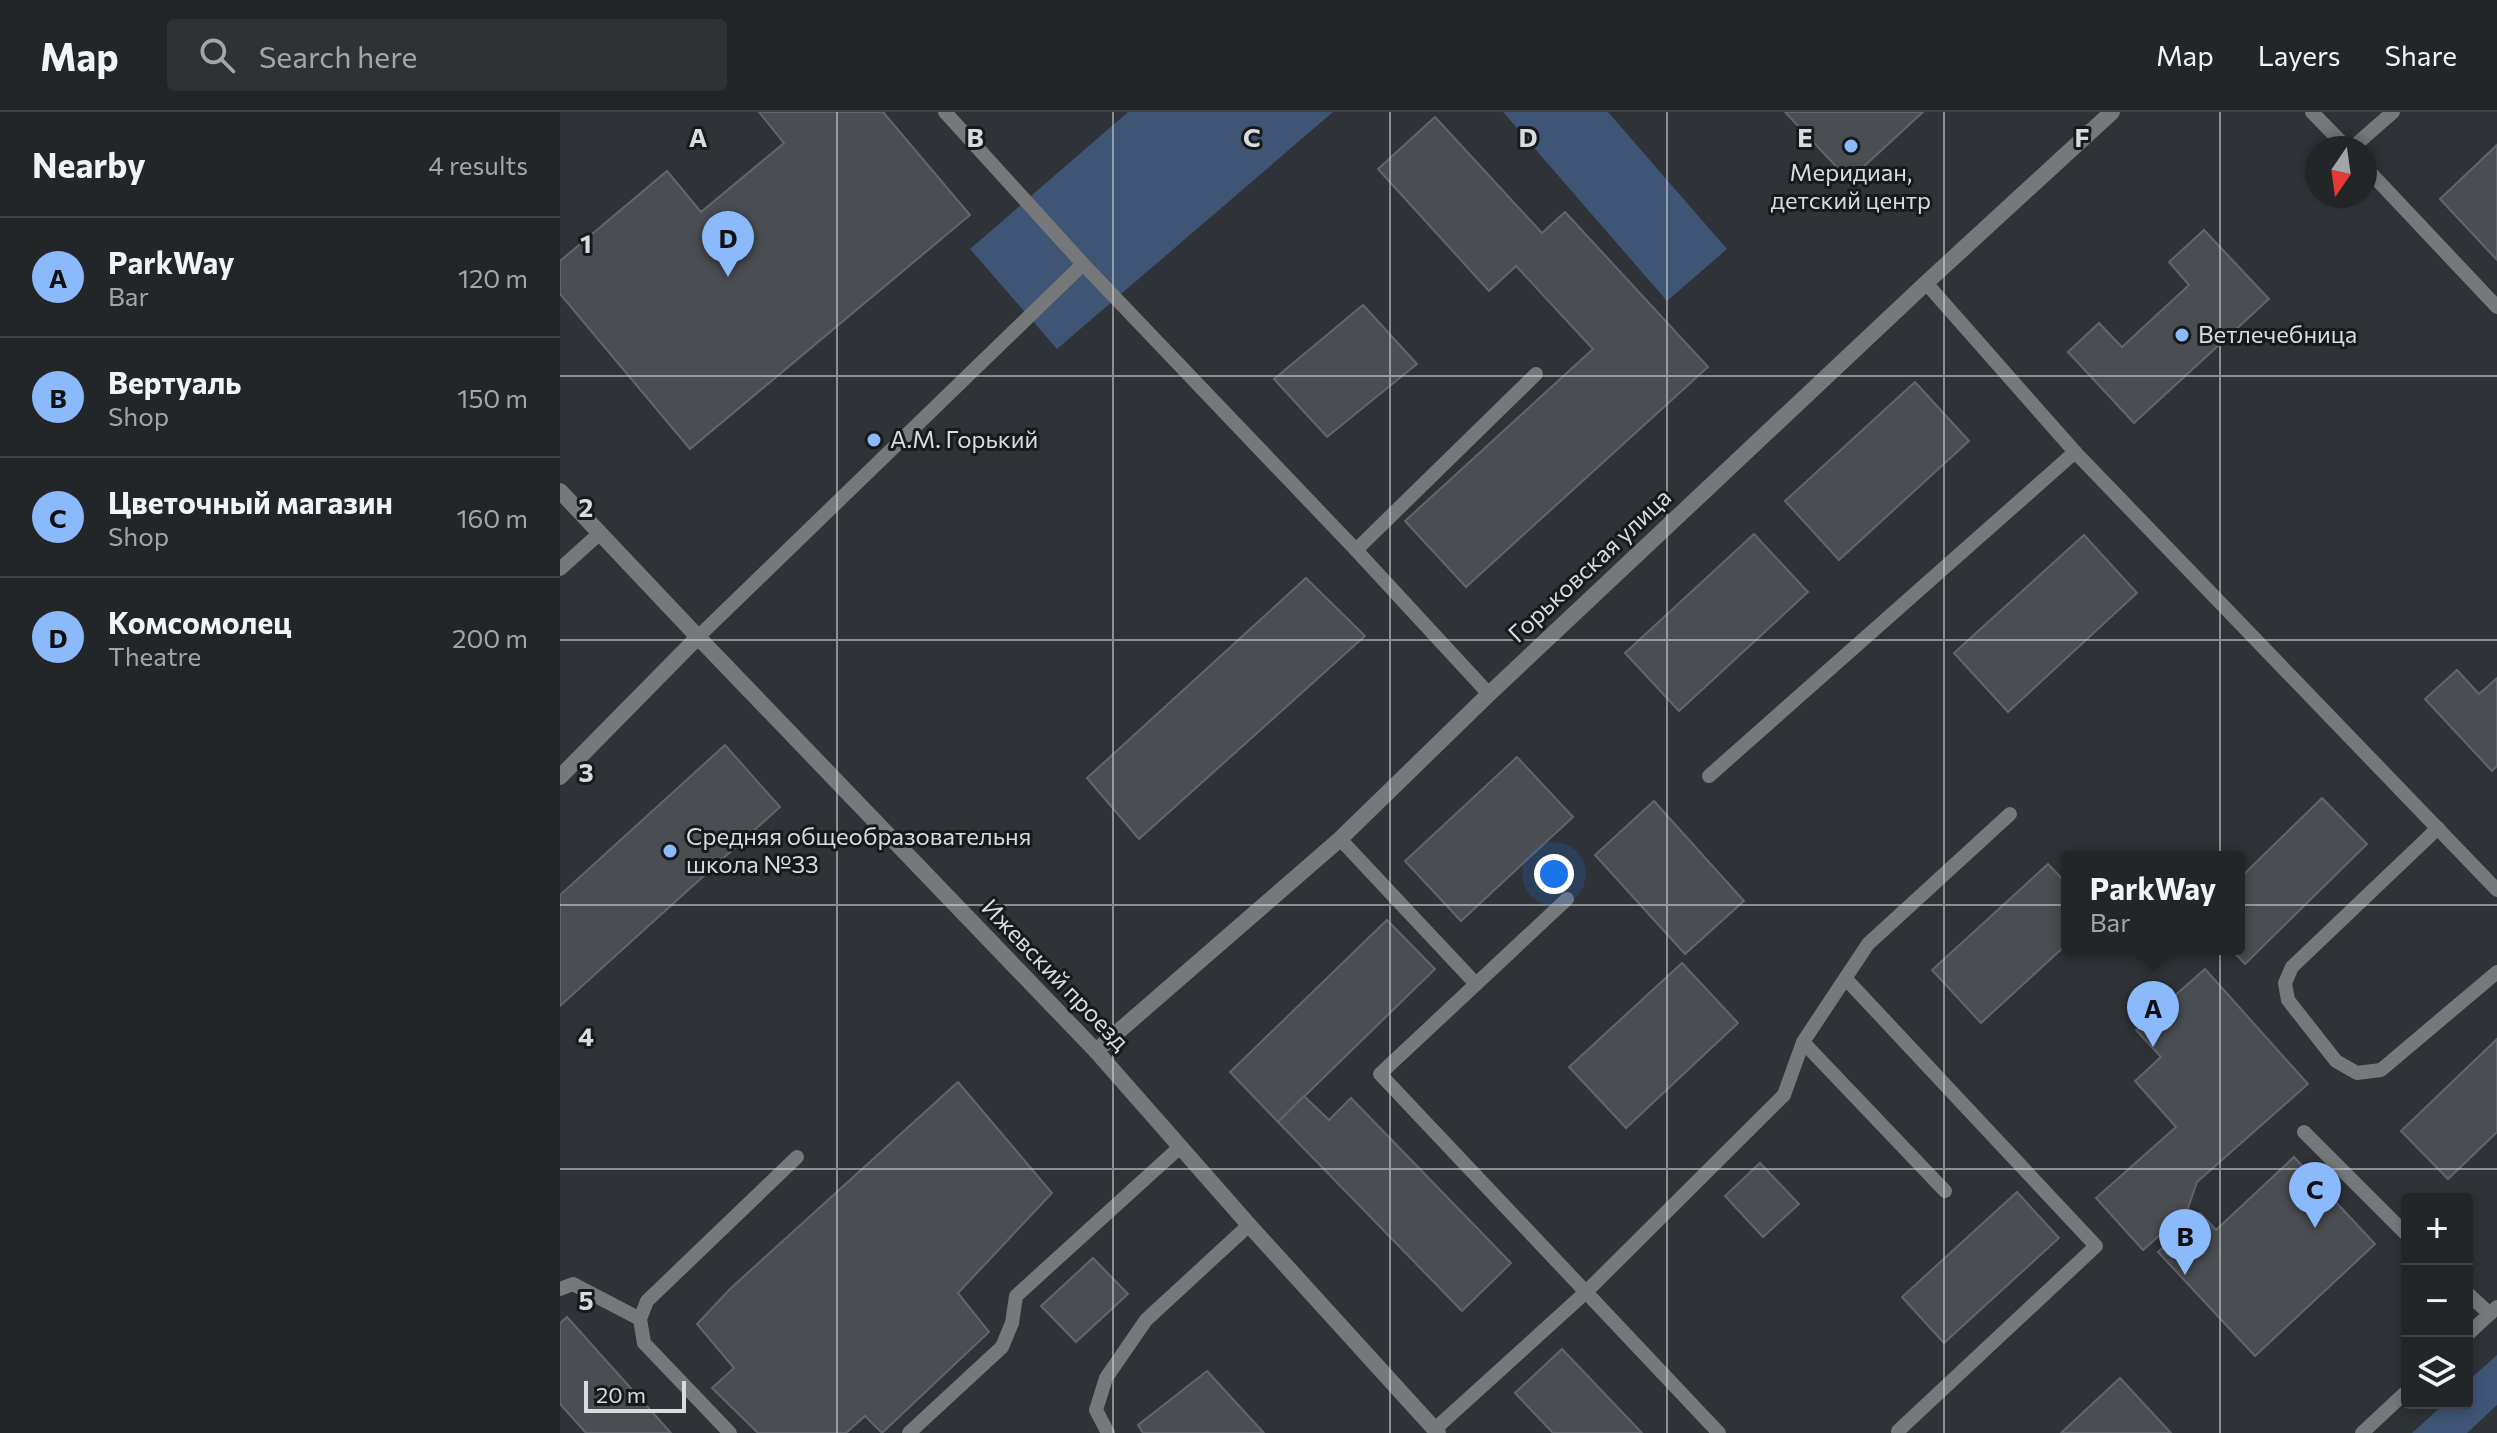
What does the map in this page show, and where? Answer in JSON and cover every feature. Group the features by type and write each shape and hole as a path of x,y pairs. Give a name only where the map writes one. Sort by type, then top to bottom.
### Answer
{"street":[{"name":"Горьковская улица","path":"1096,1051 1340,839 1489,694 2112,112"},
{"name":"Ижевский проезд","path":"560,491 1096,1051 1436,1431"},
{"path":"560,777 698,637"}],"lane":[{"path":"945,112 1083,264 1489,694"},
{"path":"2312,112 2337,136"},
{"path":"2364,136 2393,112"},
{"path":"2377,180 2497,307"},
{"path":"698,637 1083,264"},
{"path":"1926,283 2075,452 2497,890"},
{"path":"1356,550 1536,374"},
{"path":"1709,776 2075,452"},
{"path":"560,569 600,533"},
{"path":"1436,1431 1586,1292 1784,1095 1803,1042 1868,944 2010,814"},
{"path":"2438,828 2292,967 2285,983 2288,1000 2336,1061 2357,1073 2369,1072 2381,1070 2497,972"},
{"path":"1340,839 1476,984"},
{"path":"1567,899 1380,1074 1719,1433"},
{"path":"1846,979 2096,1246 1898,1431"},
{"path":"1803,1042 1945,1191"},
{"path":"2304,1132 2401,1229"},
{"path":"909,1433 1002,1347 1012,1323 1016,1296 1180,1147"},
{"path":"730,1433 644,1343 640,1319 647,1301 797,1157"},
{"path":"1108,1433 1096,1410 1106,1378 1146,1320 1249,1225"},
{"path":"560,1289 573,1284 640,1319"},
{"path":"2473,1297 2493,1311 2473,1329"},
{"path":"2362,1433 2401,1397"}],"shaded area":[{"path":"1128,112 1333,112 1057,349 970,249"},
{"path":"1503,112 1608,112 1727,249 1667,301"},
{"path":"2497,1355 2497,1405 2467,1433 2412,1433 2438,1409 2473,1409 2473,1377"}],"building":[{"path":"759,112 883,112 970,215 690,449 560,294 560,261 667,171 701,212 784,143"},
{"name":"Меридиан, детский центр","path":"1785,112 1923,112 1849,180"},
{"path":"1435,117 1542,233 1565,212 1708,367 1466,587 1405,521 1593,349 1516,266 1489,291 1378,169"},
{"path":"2497,145 2497,260 2440,199"},
{"name":"Ветлечебница","path":"2204,230 2269,299 2134,423 2068,352 2099,323 2122,347 2189,285 2169,262"},
{"path":"1363,305 1417,364 1327,437 1274,379"},
{"path":"1915,382 1969,441 1839,560 1785,501"},
{"path":"1754,534 1808,592 1679,711 1625,653"},
{"path":"2084,535 2137,593 2008,712 1954,653"},
{"path":"1306,578 1365,636 1139,839 1087,778"},
{"path":"2457,670 2479,694 2497,678 2497,766 2492,771 2425,699"},
{"name":"Средняя общеобразовательня школа №33","path":"725,745 780,807 560,1006 560,895"},
{"path":"1517,757 1573,817 1461,921 1405,861"},
{"path":"2322,798 2367,844 2245,964 2237,955 2245,955 2245,873"},
{"path":"1654,801 1744,901 1685,954 1595,855"},
{"path":"2048,864 2061,878 2061,950 1981,1023 1932,970"},
{"path":"1387,920 1435,969 1278,1122 1230,1072"},
{"path":"1682,963 1738,1023 1626,1128 1569,1067"},
{"path":"2205,969 2308,1084 2197,1182 2187,1211 2143,1250 2096,1198 2176,1127 2135,1081 2161,1057 2136,1030"},
{"path":"2497,1039 2497,1132 2448,1179 2401,1131"},
{"path":"958,1082 1052,1193 958,1293 989,1332 882,1433 865,1416 846,1433 758,1433 712,1388 734,1368 697,1324 731,1288"},
{"path":"1304,1096 1329,1120 1351,1098 1511,1263 1462,1311 1278,1122"},
{"path":"2294,1157 2375,1244 2255,1356 2158,1252 2200,1213 2216,1230"},
{"path":"1760,1163 1799,1204 1763,1237 1725,1196"},
{"path":"2017,1192 2059,1238 1944,1343 1902,1297"},
{"path":"1093,1258 1128,1294 1076,1342 1041,1306"},
{"path":"567,1317 671,1433 586,1433 560,1404 560,1323"},
{"path":"1562,1349 1642,1433 1553,1433 1515,1393"},
{"path":"1207,1371 1264,1433 1143,1433 1138,1425"},
{"path":"2120,1378 2171,1433 2061,1433"}],"place":[{"name":"Меридиан, детский центр","path":"1851,146"},
{"name":"Комсомолец","path":"728,277"},
{"name":"Ветлечебница","path":"2182,335"},
{"name":"А.М. Горький","path":"874,440"},
{"name":"Средняя общеобразовательня школа №33","path":"670,851"},
{"name":"ParkWay","path":"2153,1047"},
{"name":"Цветочный магазин","path":"2315,1228"},
{"name":"Вертуаль","path":"2185,1275"}]}
